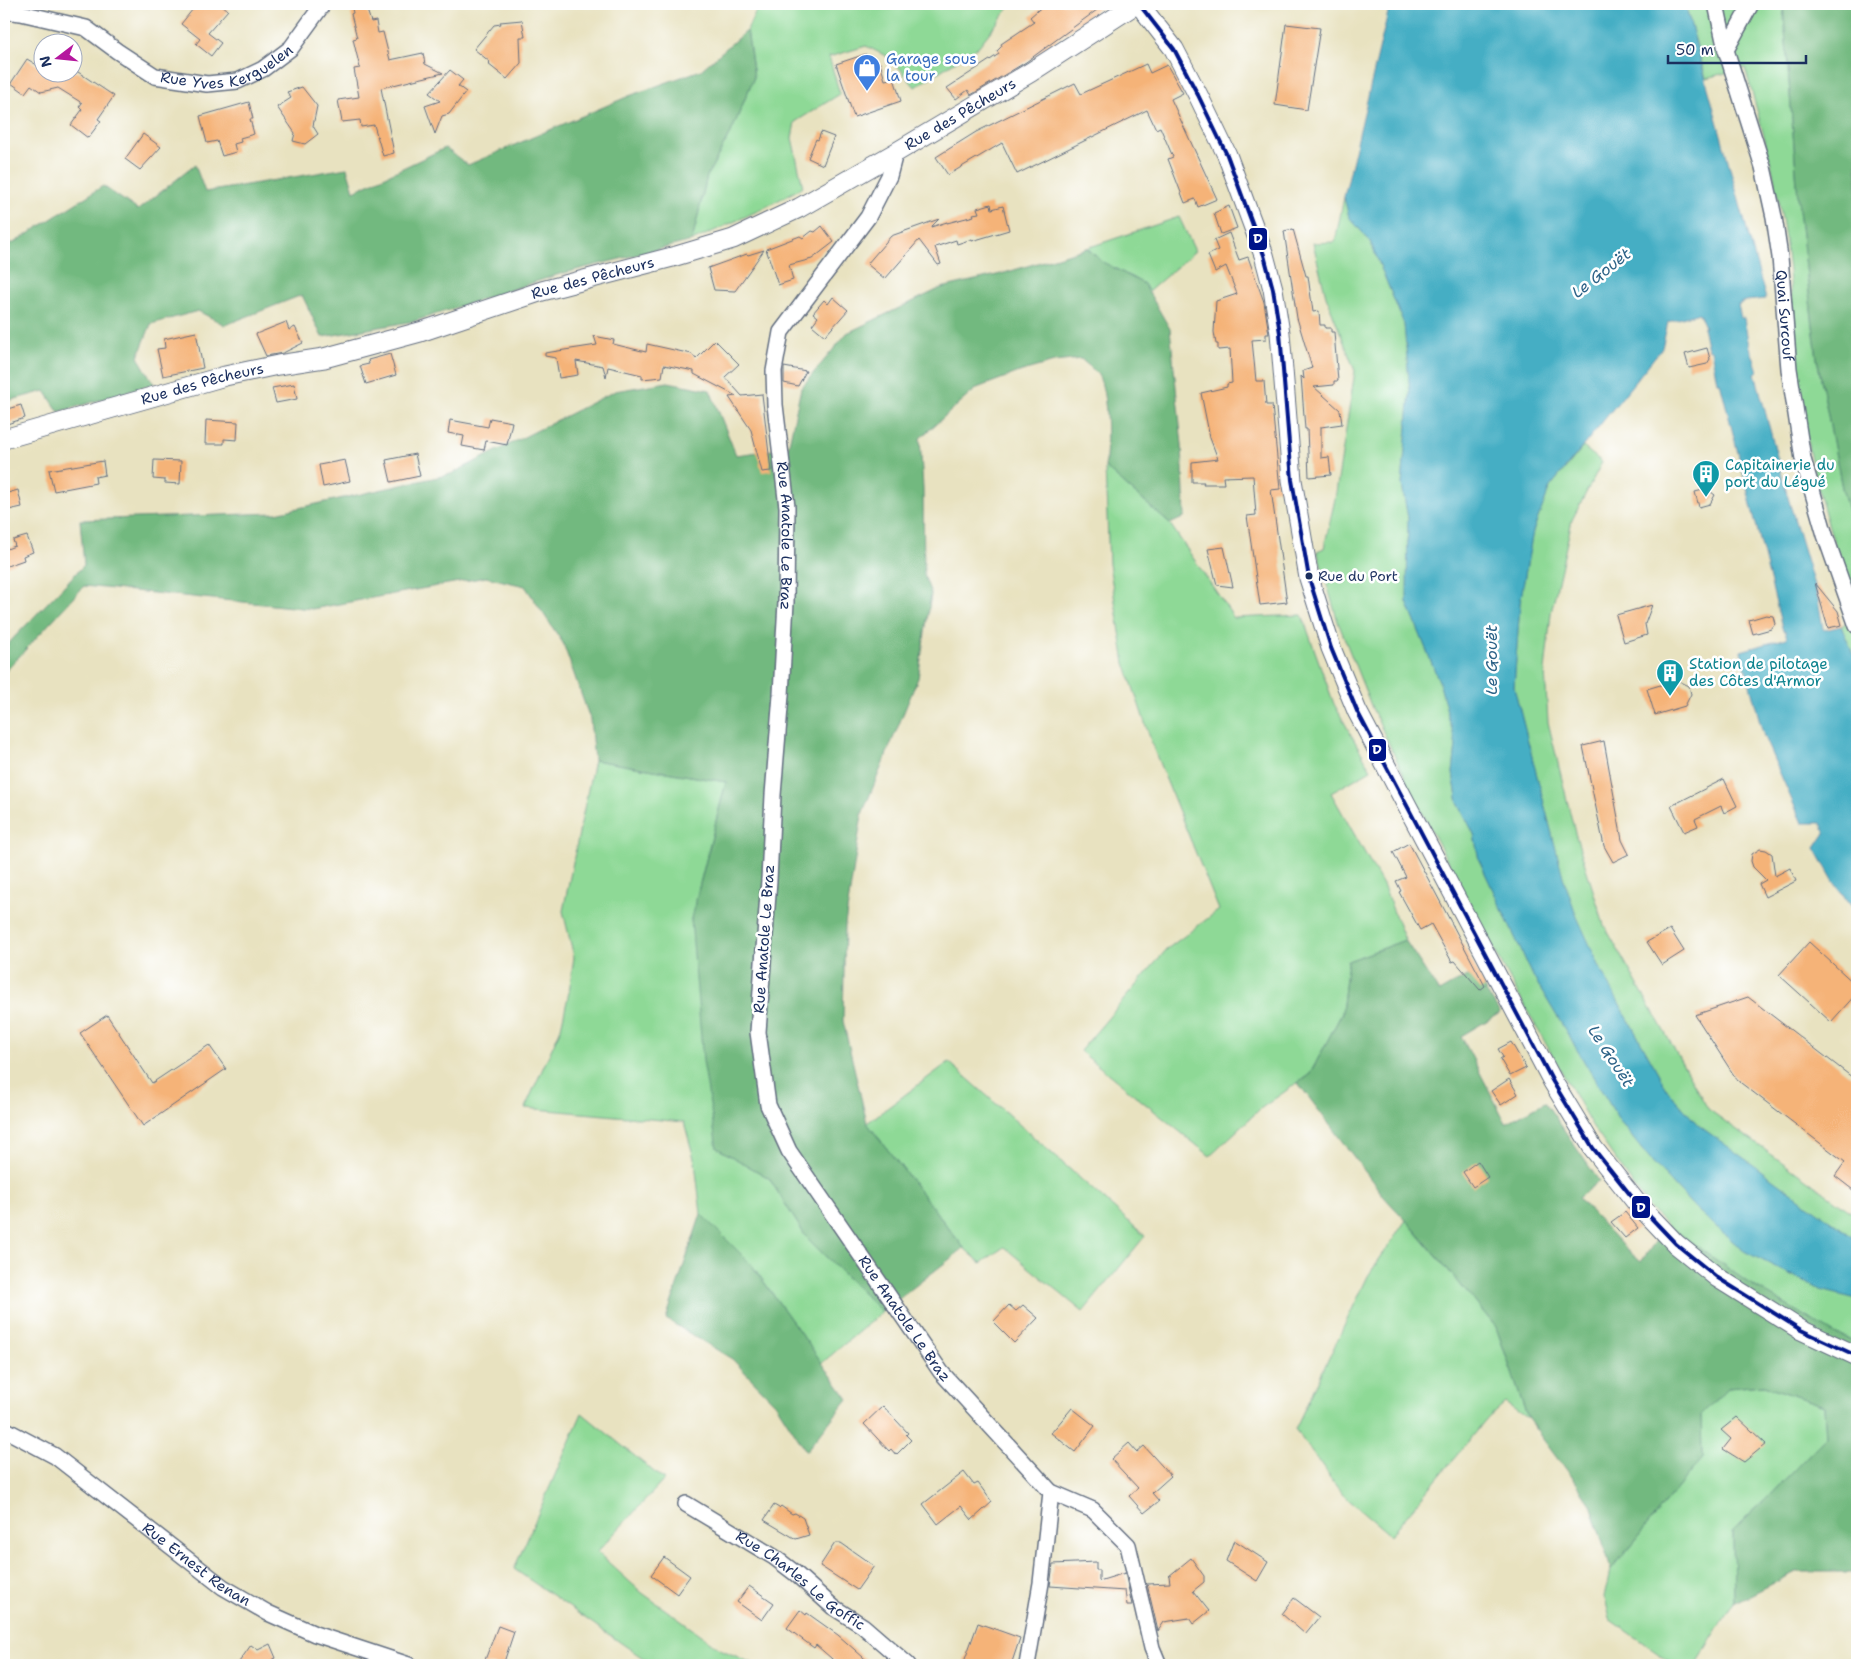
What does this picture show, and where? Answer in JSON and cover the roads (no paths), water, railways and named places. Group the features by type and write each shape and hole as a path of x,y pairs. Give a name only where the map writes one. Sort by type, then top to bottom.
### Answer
{"street":[{"name":"Rue Yves Kerguelen","path":"4,11 86,28 156,76 207,84 238,81 263,69 291,48 323,4"},
{"name":"Rue des Pêcheurs","path":"4,439 225,376 324,358 420,332 542,291 732,239 799,208 895,153 1031,72 1138,4"},
{"path":"1138,4 1174,49 1198,95 1228,155 1264,255 1273,289 1280,333 1292,480 1300,530 1309,578 1331,648 1357,711 1552,1082 1593,1148 1636,1202 1676,1244 1718,1278 1801,1330 1857,1356"},
{"name":"Quai Surcouf","path":"1716,4 1726,50 1763,167 1774,216 1780,258 1789,368 1803,459 1825,535 1857,626"},
{"path":"1726,50 1751,4"},
{"name":"Rue Anatole Le Braz","path":"895,153 889,176 868,217 781,332 774,371 775,405 787,507 786,602 758,1032 768,1105 789,1151 941,1372 1051,1492"},
{"name":"Rue Ernest Renan","path":"4,1428 55,1456 223,1586 268,1613 315,1634 409,1665"},
{"path":"1027,1665 1041,1583 1051,1492 1093,1510 1128,1546 1152,1648 1159,1665"},
{"name":"Rue Charles Le Goffic","path":"686,1504 774,1557 795,1573 832,1607 863,1626 908,1665"}],"water":[{"name":"Le Gouët","path":"1390,4 1685,4 1766,299 1745,301 1738,305 1741,318 1744,318 1748,341 1758,371 1755,373 1787,494 1818,599 1823,629 1841,626 1857,664 1857,914 1834,882 1815,848 1825,833 1821,823 1802,823 1764,737 1741,651 1787,638 1785,631 1783,631 1720,382 1717,382 1711,350 1708,349 1703,328 1705,327 1699,313 1668,322 1662,348 1550,487 1533,531 1520,603 1514,687 1563,877 1577,917 1602,972 1668,1091 1698,1125 1857,1240 1857,1299 1821,1290 1744,1251 1695,1208 1647,1156 1621,1123 1533,976 1479,860 1474,834 1458,803 1453,773 1456,745 1439,681 1407,602 1408,518 1402,485 1410,392 1404,324 1370,241 1349,217 1344,197"}],"place":[{"name":"Garage sous la tour","path":"867,92"},
{"name":"Capitainerie du port du Légué","path":"1706,498"},
{"name":"Rue du Port","path":"1309,576"},
{"name":"Station de pilotage des Côtes d'Armor","path":"1670,697"}]}
